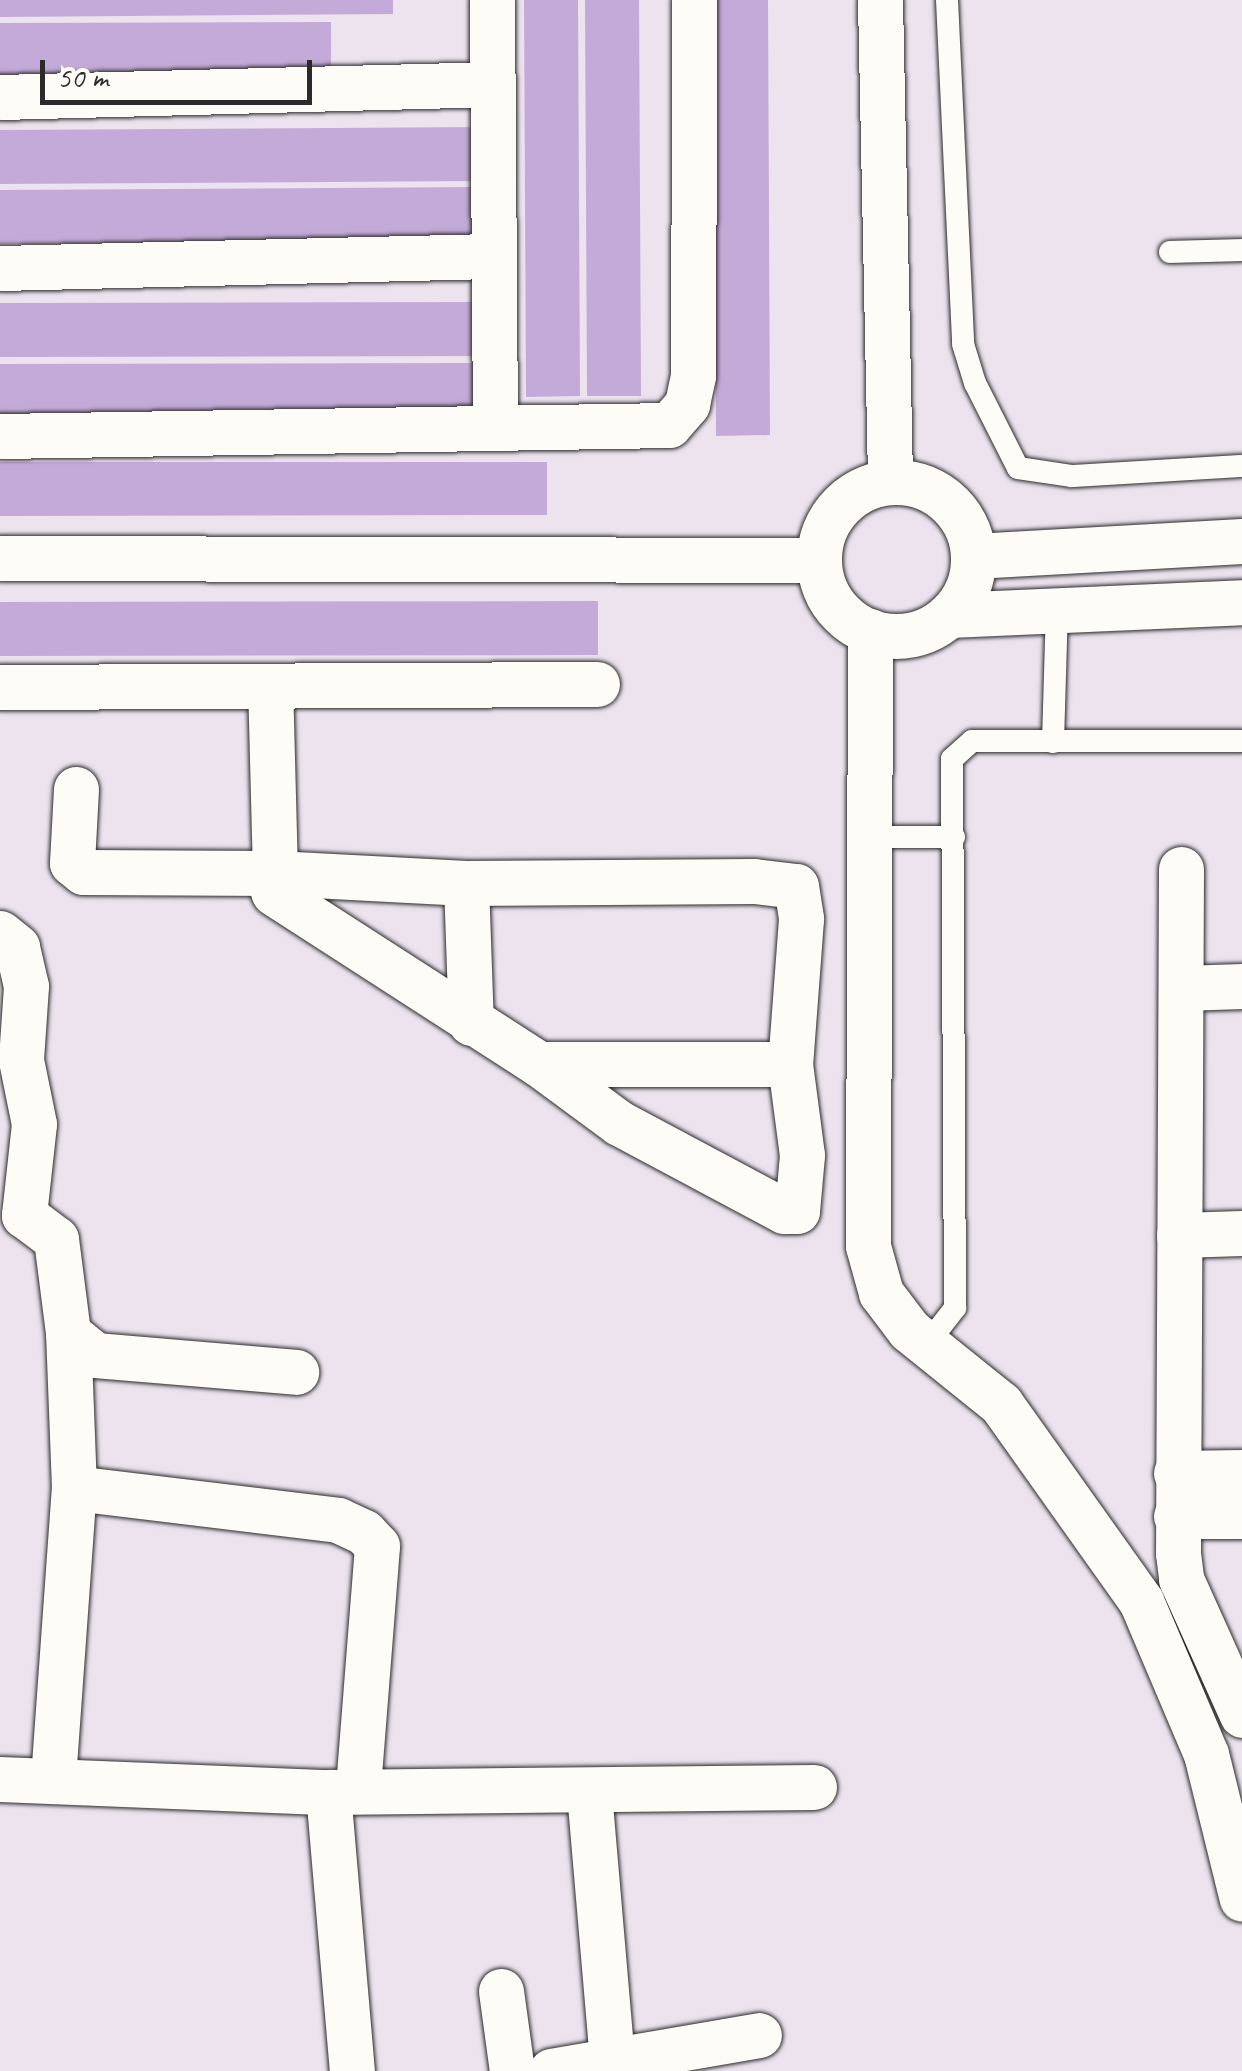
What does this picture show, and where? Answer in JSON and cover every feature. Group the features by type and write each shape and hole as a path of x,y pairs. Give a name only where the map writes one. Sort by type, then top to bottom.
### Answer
{"street":[{"path":"492,0 495,425"},
{"path":"0,436 669,425 686,404 693,376 694,0"},
{"path":"880,0 890,482"},
{"path":"0,97 492,84"},
{"path":"0,268 492,256"},
{"path":"950,615 963,598 974,556 969,532 948,503 915,483 890,482 844,500 828,520 816,560 838,612 870,631 905,636 950,615 1242,602"},
{"path":"974,556 1242,541"},
{"path":"0,558 816,560"},
{"path":"870,631 868,1246 881,1293 927,1344 1001,1404 1141,1601 1206,1754 1242,1899"},
{"path":"0,688 597,684"},
{"path":"76,789 72,863 83,872 275,873 466,883 796,886 801,919 790,1064 802,1155 802,1200 797,1211 784,1211 619,1123 540,1064 274,893 275,873 270,688"},
{"path":"1181,869 1176,1494 1181,1578 1242,1715"},
{"path":"466,883 471,1023"},
{"path":"0,933 17,948 26,986 21,1060 34,1124 24,1216 56,1239 68,1333 74,1488 53,1780"},
{"path":"1182,988 1242,986"},
{"path":"540,1064 790,1064"},
{"path":"802,1155 868,1158"},
{"path":"1180,1235 1242,1233"},
{"path":"68,1333 95,1355 296,1372"},
{"path":"1176,1494 1242,1472"},
{"path":"74,1488 338,1520 364,1532 377,1546 343,1791 352,2071"},
{"path":"1176,1494 1242,1516"},
{"path":"0,1779 343,1791 589,1792 814,1787"},
{"path":"589,1792 613,2065"},
{"path":"501,1990 512,2071"},
{"path":"551,2071 613,2065 759,2036"}],"lane":[{"path":"948,0 963,344 975,384 1018,468 1072,476 1242,466"},
{"path":"1170,252 1242,250"},
{"path":"1053,742 1056,610"},
{"path":"927,1344 956,1308 952,759 960,746 1242,741"},
{"path":"870,837 954,837"}],"building":[{"path":"0,0 393,0 393,14 0,17"},
{"path":"524,0 578,0 580,396 526,397"},
{"path":"585,0 639,0 641,396 587,396"},
{"path":"714,0 768,0 770,435 716,436"},
{"path":"331,22 331,75 0,77 0,23"},
{"path":"483,127 483,181 0,184 0,130"},
{"path":"483,187 483,241 0,244 0,190"},
{"path":"479,302 479,356 0,357 0,303"},
{"path":"479,363 479,417 0,417 0,364"},
{"path":"0,462 547,462 547,515 0,516"},
{"path":"598,601 598,655 0,656 0,602"}]}
